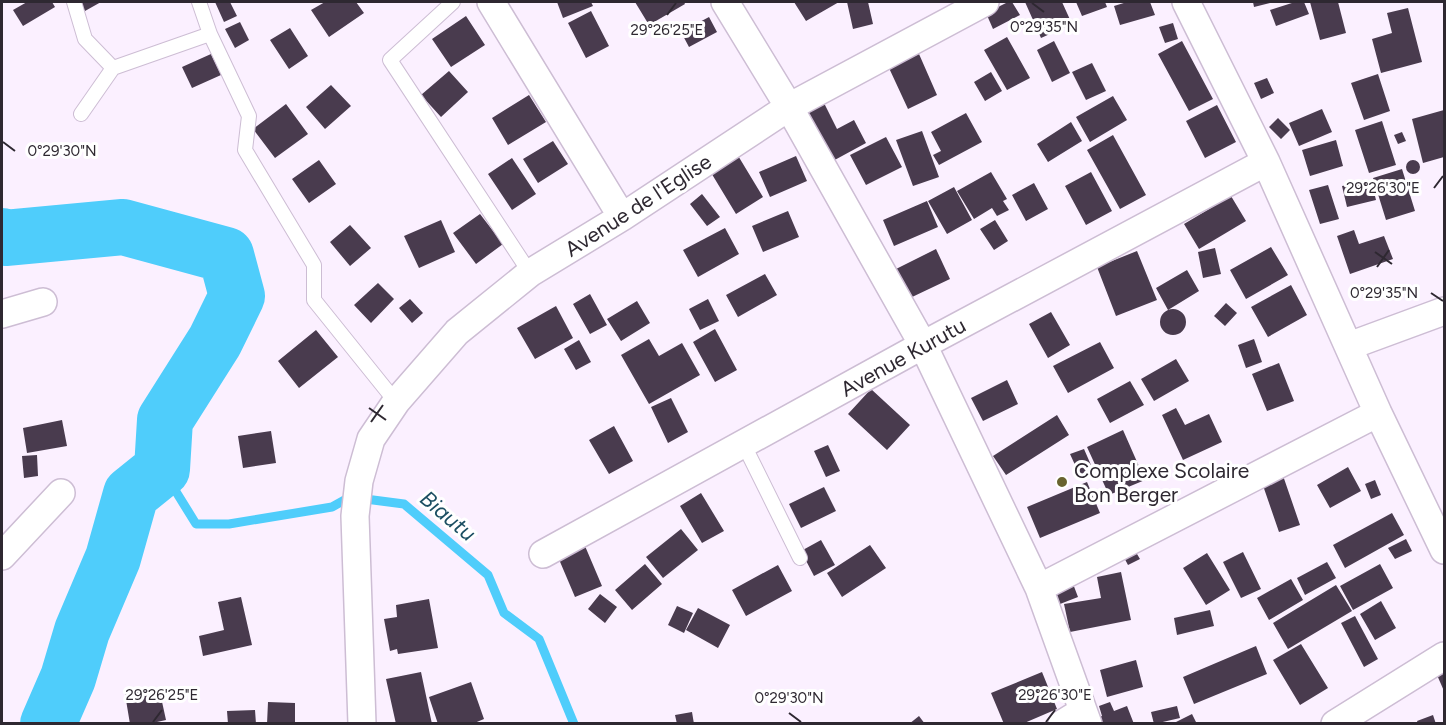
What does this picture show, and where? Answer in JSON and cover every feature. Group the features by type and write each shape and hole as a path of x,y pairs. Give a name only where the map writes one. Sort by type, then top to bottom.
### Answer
{"street":[{"path":"491,2 622,217"},
{"path":"725,2 789,107 923,345 1039,588 1078,719"},
{"name":"Avenue de l'Eglise","path":"362,723 355,516 359,481 371,439 396,402 457,332 530,273 622,217 789,107 985,2"},
{"path":"1186,2 1266,162 1378,413 1444,550"},
{"name":"Avenue Kurutu","path":"543,554 923,345 1266,162"},
{"path":"2,314 44,302"},
{"path":"1349,346 1444,311"},
{"path":"1039,588 1378,413"},
{"path":"2,556 61,493"},
{"path":"1335,723 1444,656"}],"lane":[{"path":"74,2 85,39 113,68"},
{"path":"199,2 210,34 249,116 245,150 314,265 314,300 396,402"},
{"path":"453,2 390,60 530,273"},
{"path":"81,114 113,68 210,34"},
{"path":"744,445 800,558"}],"building":[{"path":"27,2 52,2 55,7 23,26 13,10"},
{"path":"79,2 101,2 85,11"},
{"path":"215,2 230,2 237,16 224,22"},
{"path":"325,2 356,2 364,13 329,37 311,10"},
{"path":"557,2 591,2 593,6 563,18"},
{"path":"635,2 684,2 685,4 649,25"},
{"path":"794,2 839,2 806,21"},
{"path":"847,2 868,2 873,24 853,29"},
{"path":"1012,2 1020,15 993,29 986,13"},
{"path":"1025,2 1062,2 1072,24 1041,38"},
{"path":"1076,2 1105,2 1107,7 1082,16"},
{"path":"1127,2 1150,2 1155,15 1120,25 1114,6"},
{"path":"1253,2 1274,2 1254,7"},
{"path":"1295,2 1304,2 1309,14 1276,26 1270,10"},
{"path":"1310,2 1338,2 1346,33 1320,40"},
{"path":"1408,8 1422,62 1381,73 1372,39 1392,33 1387,13"},
{"path":"591,11 609,46 586,58 568,23"},
{"path":"466,16 485,45 451,67 432,39"},
{"path":"709,17 717,32 689,47 681,32"},
{"path":"240,22 249,40 235,48 225,29"},
{"path":"1173,23 1178,39 1165,43 1159,27"},
{"path":"290,28 308,56 289,69 270,40"},
{"path":"1007,37 1030,78 1007,90 984,50"},
{"path":"1054,41 1070,73 1052,82 1037,50"},
{"path":"1182,41 1213,99 1189,111 1158,54"},
{"path":"211,54 221,75 192,88 182,67"},
{"path":"919,54 937,95 908,109 889,68"},
{"path":"1092,63 1106,91 1086,100 1072,72"},
{"path":"449,71 468,92 441,117 421,95"},
{"path":"991,72 1002,91 985,101 974,82"},
{"path":"1378,74 1390,111 1364,120 1351,83"},
{"path":"1267,78 1274,93 1261,99 1254,83"},
{"path":"331,85 351,106 325,129 306,107"},
{"path":"529,95 546,122 508,145 492,118"},
{"path":"1113,96 1127,120 1090,142 1076,117"},
{"path":"821,97 837,129 854,120 866,143 831,162 802,107"},
{"path":"286,104 308,134 275,158 253,129"},
{"path":"1217,105 1236,142 1205,158 1186,121"},
{"path":"1322,109 1332,132 1299,146 1289,123"},
{"path":"1444,110 1444,157 1423,163 1412,119"},
{"path":"966,113 982,142 939,165 933,155 941,151 931,132"},
{"path":"1278,118 1290,130 1281,139 1269,127"},
{"path":"1382,121 1396,165 1369,173 1355,130"},
{"path":"1071,122 1082,141 1048,162 1037,144"},
{"path":"922,131 939,177 913,186 896,140"},
{"path":"1402,132 1406,141 1398,144 1394,135"},
{"path":"1113,135 1146,195 1120,209 1087,150"},
{"path":"886,137 902,167 866,185 850,155"},
{"path":"1336,140 1343,166 1310,176 1302,150"},
{"path":"553,141 568,164 538,183 523,159"},
{"path":"737,154 763,197 736,214 710,171"},
{"path":"796,156 807,181 770,197 759,172"},
{"path":"512,158 536,194 512,210 488,174"},
{"path":"319,160 336,184 309,203 292,179"},
{"path":"1410,160 1416,160 1420,167 1416,174 1410,174 1406,170 1406,164"},
{"path":"1402,169 1415,211 1386,220 1373,178"},
{"path":"991,172 1007,199 1003,201 1009,210 997,216 992,208 974,219 957,191"},
{"path":"1091,172 1112,211 1086,225 1065,186"},
{"path":"1371,180 1376,200 1347,207 1342,186"},
{"path":"1034,183 1048,209 1026,221 1012,195"},
{"path":"1328,185 1339,219 1320,224 1309,190"},
{"path":"954,187 972,220 947,234 928,201"},
{"path":"702,194 720,217 707,226 690,204"},
{"path":"1231,196 1246,221 1199,249 1184,224"},
{"path":"927,201 938,227 894,246 883,220"},
{"path":"788,211 799,237 763,252 752,226"},
{"path":"480,214 503,244 476,264 453,233"},
{"path":"441,220 455,252 419,268 404,236"},
{"path":"995,220 1008,241 994,250 980,229"},
{"path":"350,225 371,248 350,266 330,242"},
{"path":"725,228 739,254 698,277 683,250"},
{"path":"1354,230 1359,244 1384,236 1393,259 1350,274 1337,236"},
{"path":"1271,247 1288,275 1246,299 1230,270"},
{"path":"1215,248 1221,274 1203,278 1198,252"},
{"path":"936,249 950,279 910,298 896,269"},
{"path":"1137,251 1157,300 1116,316 1097,267"},
{"path":"1187,270 1199,291 1168,310 1156,288"},
{"path":"765,274 777,295 738,317 726,295"},
{"path":"378,283 394,299 371,323 354,305"},
{"path":"1291,285 1307,315 1268,337 1251,307"},
{"path":"590,294 607,325 590,334 573,304"},
{"path":"410,299 423,313 412,323 399,308"},
{"path":"708,299 719,321 700,330 689,309"},
{"path":"637,301 650,323 621,341 607,319"},
{"path":"1226,303 1237,313 1225,326 1214,316"},
{"path":"556,306 573,338 535,359 517,328"},
{"path":"1173,309 1182,313 1186,322 1182,331 1173,335 1164,331 1160,322 1164,313"},
{"path":"1051,312 1070,345 1048,358 1029,324"},
{"path":"715,329 737,370 715,382 693,342"},
{"path":"316,330 338,357 299,388 278,361"},
{"path":"649,339 659,356 682,343 700,375 649,404 621,355"},
{"path":"1254,339 1262,362 1246,368 1238,345"},
{"path":"579,340 591,362 576,370 564,349"},
{"path":"1100,342 1114,368 1068,393 1053,366"},
{"path":"1176,359 1189,381 1154,401 1141,379"},
{"path":"1279,363 1294,401 1267,411 1252,374"},
{"path":"1007,380 1018,404 983,421 971,398"},
{"path":"1130,381 1144,405 1110,423 1097,399"},
{"path":"871,389 910,425 887,450 848,414"},
{"path":"671,398 688,432 668,443 651,407"},
{"path":"1176,408 1185,425 1209,414 1222,442 1183,460 1162,415"},
{"path":"1057,415 1069,435 1006,475 993,456"},
{"path":"62,420 67,446 27,453 23,428"},
{"path":"614,426 633,461 609,474 589,440"},
{"path":"1123,430 1145,480 1109,495 1087,447"},
{"path":"271,431 276,463 243,468 238,436"},
{"path":"828,445 840,471 826,477 814,451"},
{"path":"1084,449 1094,472 1081,478 1070,454"},
{"path":"37,455 38,476 24,478 22,456"},
{"path":"1279,464 1300,525 1279,532 1258,471"},
{"path":"1348,467 1361,491 1330,508 1317,485"},
{"path":"1375,480 1381,495 1371,499 1365,484"},
{"path":"1087,482 1100,513 1040,538 1027,507"},
{"path":"824,487 836,511 801,528 789,504"},
{"path":"701,493 724,531 702,543 680,506"},
{"path":"1392,513 1404,535 1345,568 1333,545"},
{"path":"681,529 698,550 663,578 646,557"},
{"path":"1406,539 1412,551 1395,559 1388,548"},
{"path":"821,540 835,565 814,576 801,551"},
{"path":"1131,544 1140,559 1128,565 1120,550"},
{"path":"870,545 886,568 842,597 827,573"},
{"path":"585,546 602,586 575,597 558,557"},
{"path":"1243,552 1261,589 1241,598 1223,562"},
{"path":"1207,553 1230,590 1206,605 1183,568"},
{"path":"1327,562 1336,578 1305,595 1297,578"},
{"path":"645,564 662,584 632,610 615,590"},
{"path":"1380,564 1393,588 1353,610 1340,586"},
{"path":"778,565 792,591 746,616 732,590"},
{"path":"1121,572 1131,620 1070,632 1064,604 1101,598 1097,577"},
{"path":"1070,576 1078,597 1060,604 1052,582"},
{"path":"1291,579 1303,600 1269,620 1257,598"},
{"path":"1336,585 1352,611 1288,649 1273,623"},
{"path":"600,594 617,607 605,623 588,609"},
{"path":"241,597 252,645 203,656 199,636 224,630 218,602"},
{"path":"429,599 438,648 398,654 397,649 390,651 384,619 397,617 396,605"},
{"path":"1381,601 1396,628 1375,640 1360,614"},
{"path":"677,606 693,613 684,633 668,625"},
{"path":"698,608 730,625 718,648 686,630"},
{"path":"1210,610 1214,626 1177,635 1174,618"},
{"path":"1355,616 1378,659 1364,667 1341,623"},
{"path":"1301,644 1328,688 1300,705 1273,660"},
{"path":"1256,646 1267,674 1194,704 1183,677"},
{"path":"1136,660 1143,687 1107,697 1100,670"},
{"path":"421,672 432,724 396,724 386,679"},
{"path":"1042,672 1057,709 1022,724 1004,724 991,693"},
{"path":"1444,672 1444,691 1437,675"},
{"path":"471,682 484,719 472,724 438,724 429,697"},
{"path":"159,688 166,720 148,724 130,724 125,694"},
{"path":"268,702 295,703 295,724 267,724"},
{"path":"1110,702 1114,711 1127,706 1134,724 1095,724 1093,719 1102,716 1099,706"},
{"path":"1177,706 1180,718 1154,724 1151,712"},
{"path":"255,710 256,724 228,724 227,711"},
{"path":"692,712 694,724 677,724 675,715"},
{"path":"1192,714 1197,724 1172,724"},
{"path":"1433,715 1436,724 1418,724 1417,721"},
{"path":"919,716 925,724 909,724"}],"waterway":[{"path":"2,236 5,238 123,227 226,255 237,296 215,341 165,420 162,469 131,494 113,558 82,631 68,678 48,724"},
{"name":"Biautu","path":"162,469 196,524 229,524 332,507 350,497 404,504 488,575 504,613 539,639 574,724"}],"place":[{"name":"Complexe Scolaire Bon Berger","path":"1062,482"}]}
